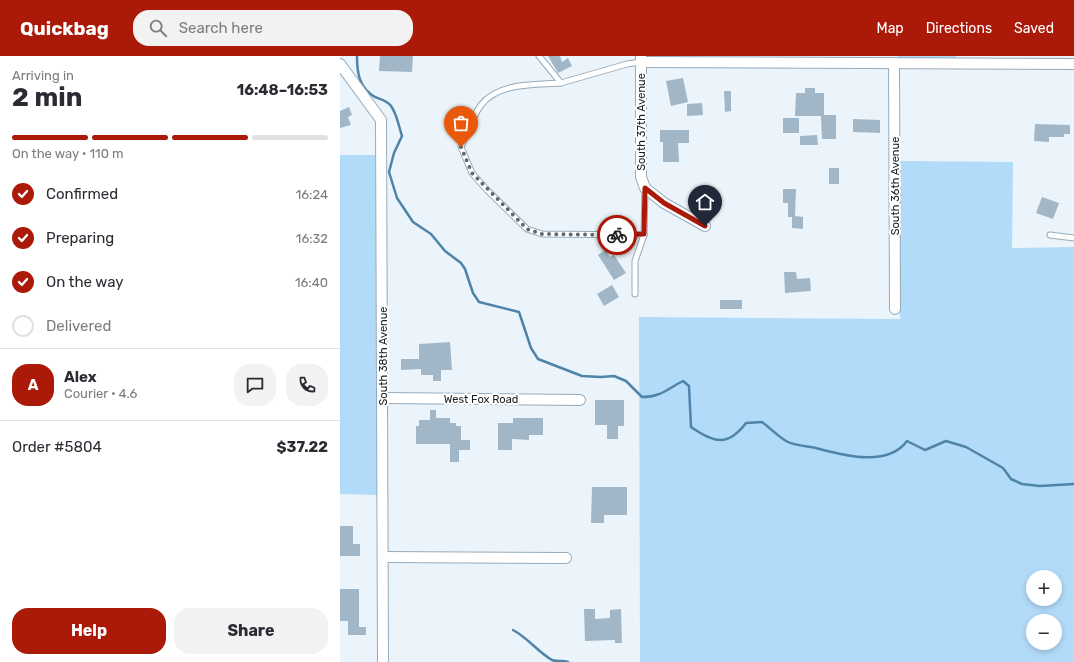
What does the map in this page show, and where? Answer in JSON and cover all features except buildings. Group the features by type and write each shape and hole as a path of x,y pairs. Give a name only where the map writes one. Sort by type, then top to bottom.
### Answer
{"street":[{"path":"641,59 894,64 1074,64"},
{"name":"South 37th Avenue","path":"641,59 641,177 645,188"},
{"name":"South 38th Avenue","path":"340,64 381,120 383,662"},
{"name":"South 36th Avenue","path":"894,64 895,309"},
{"path":"645,188 664,203 705,226"},
{"name":"West Fox Road","path":"383,398 580,400"},
{"path":"383,557 566,558"}],"lane":[{"path":"539,56 561,83"},
{"path":"641,59 561,83 509,87 495,94 481,105 461,147 472,173 527,229 542,234 644,234"},
{"path":"635,294 635,260 644,234 645,188"},
{"path":"1050,235 1074,238"}],"shaded area":[{"path":"898,56 956,56 956,59 898,59"},
{"path":"340,155 375,155 380,495 340,494"},
{"path":"900,161 1013,162 1012,248 1074,247 1074,662 640,662 639,317 900,319"}],"waterway":[{"path":"357,56 358,74 362,85 375,97 390,104 402,136 394,153 389,172 397,198 413,222 431,234 445,251 461,263 465,269 473,293 479,302 519,312 531,348 538,359 582,376 614,376 626,381 642,397 654,396 683,381 689,386 691,427 714,439 727,439 739,431 746,423 762,422 789,443 851,456 877,457 898,449 907,441 925,450 946,441 966,447 1003,468 1011,479 1022,484 1040,486 1074,484"},
{"path":"513,630 552,660 568,662"}],"way so far":[{"path":"461,147 472,173 487,190 527,229 542,234 617,235"}],"route":[{"path":"617,235 644,234 645,188 664,203 705,226"}]}
